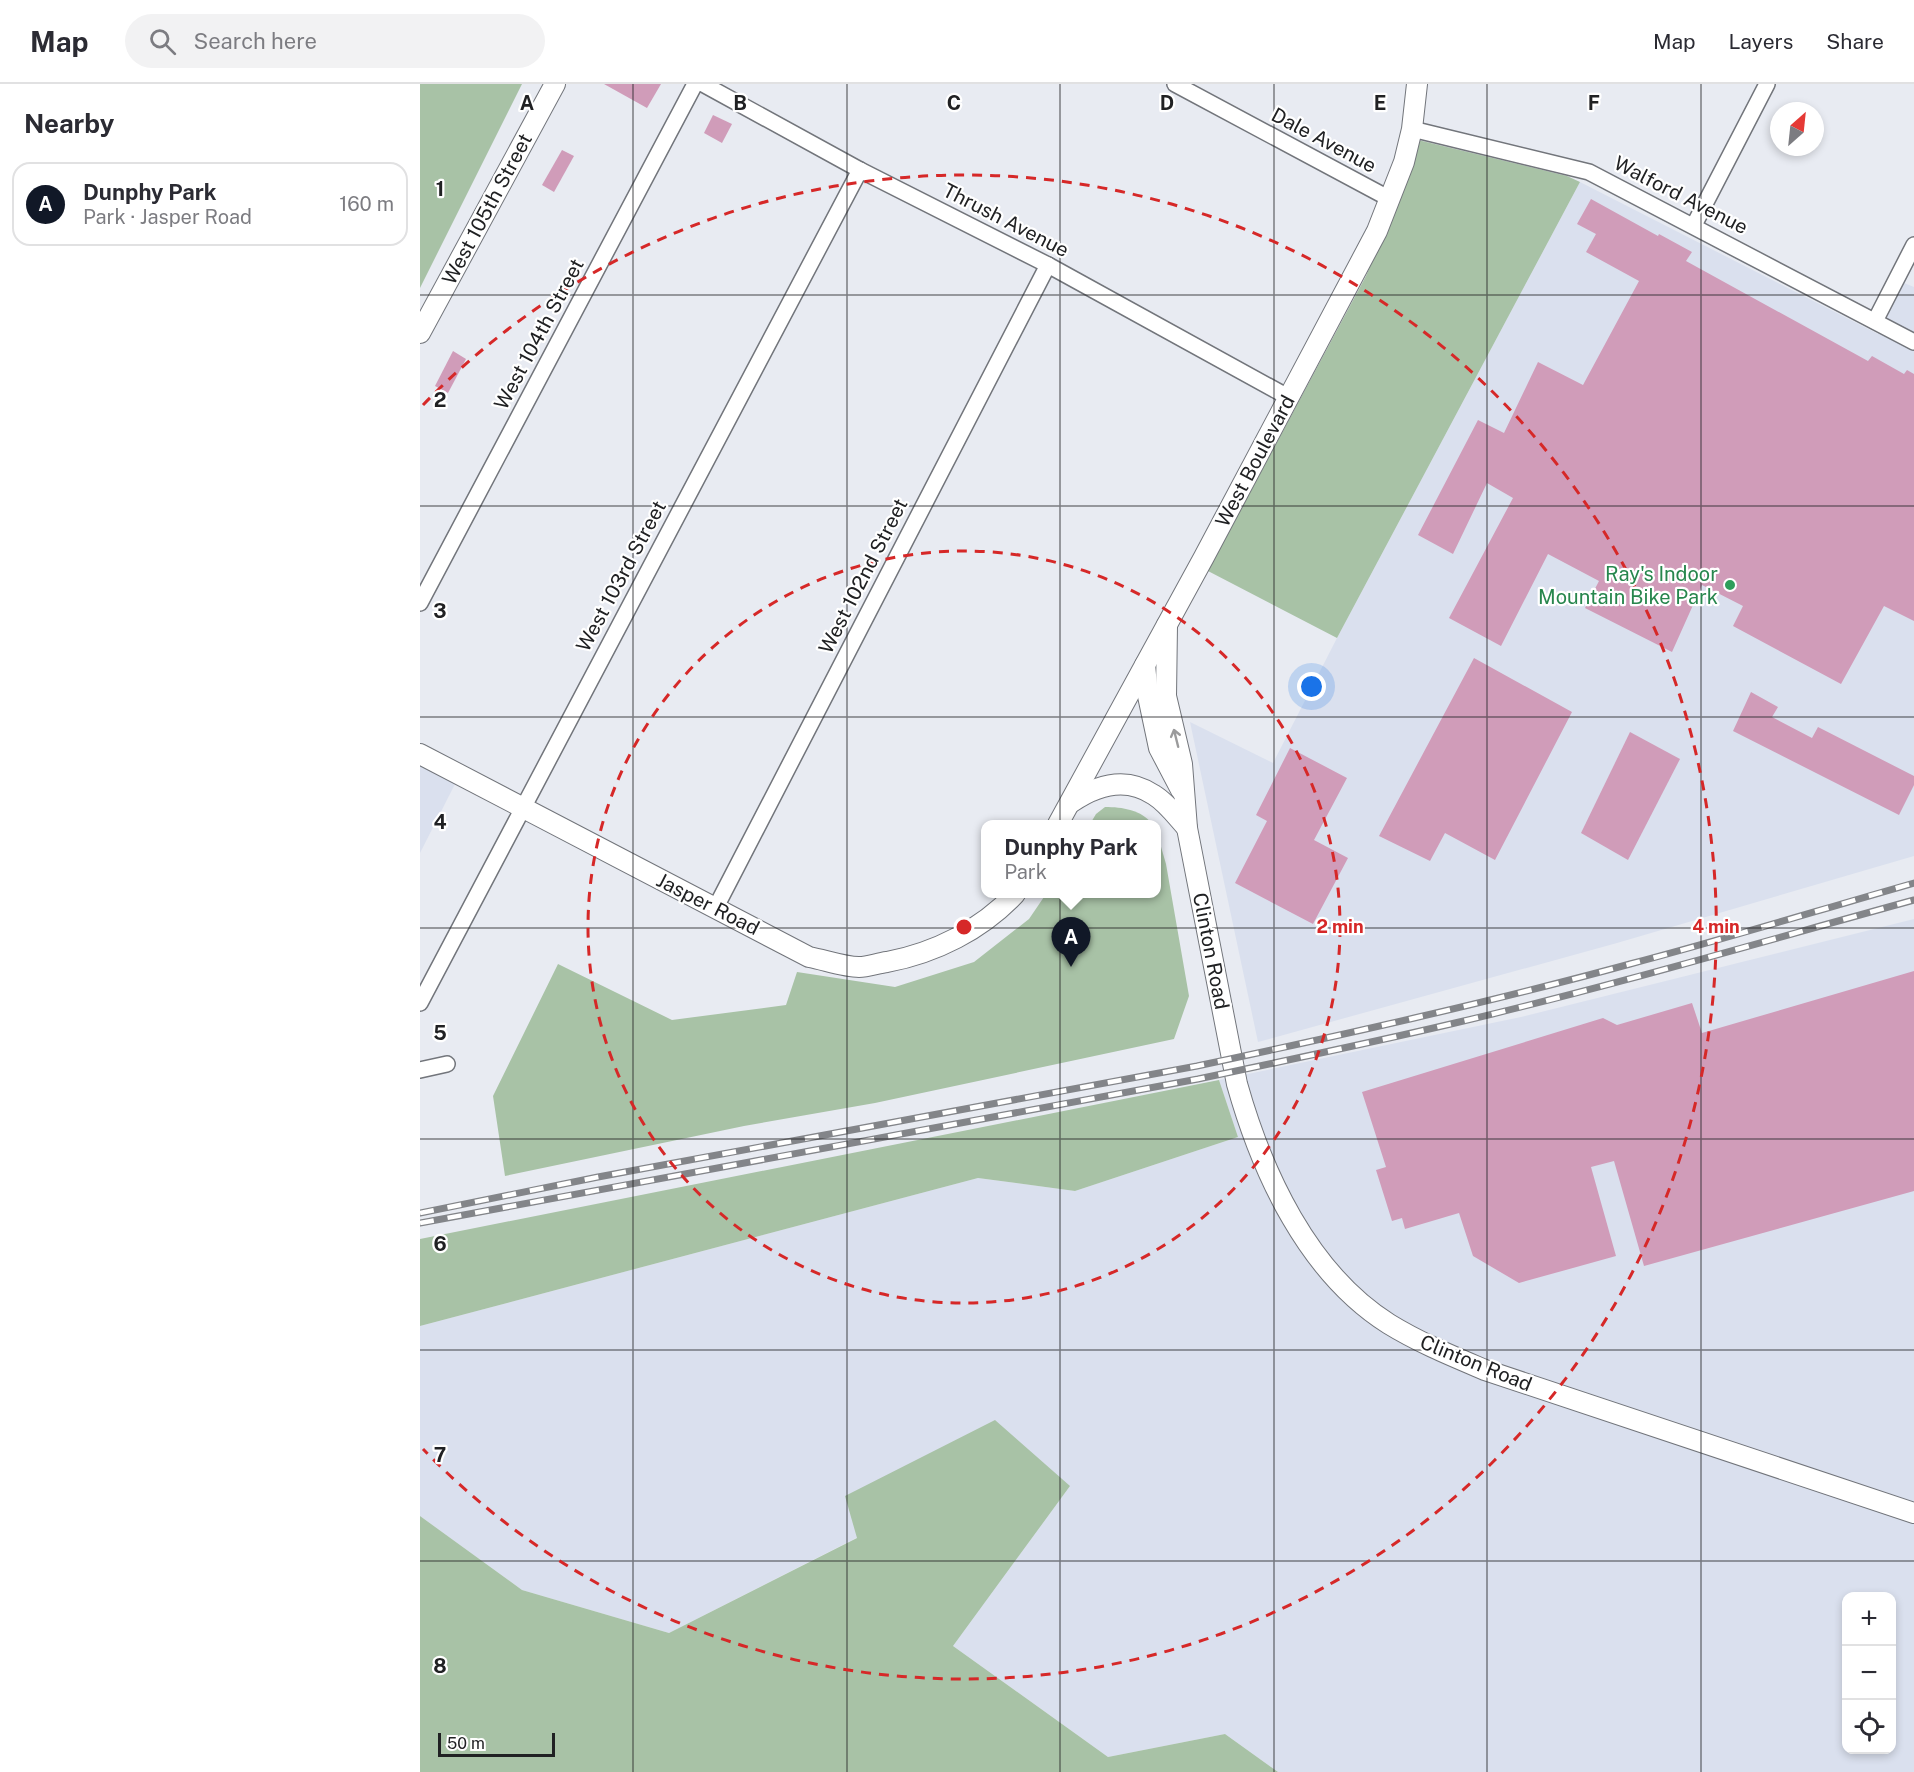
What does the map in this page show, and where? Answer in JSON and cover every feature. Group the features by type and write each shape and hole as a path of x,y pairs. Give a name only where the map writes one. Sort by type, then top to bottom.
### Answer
{"street":[{"name":"West 105th Street","path":"420,333 555,84"},
{"name":"West 104th Street","path":"420,603 695,84"},
{"name":"Thrush Avenue","path":"703,84 860,170 1048,265 1288,397"},
{"name":"Dale Avenue","path":"1175,84 1390,199"},
{"name":"West Boulevard","path":"1060,820 1377,231 1404,162 1412,129 1417,84"},
{"path":"1694,225 1767,84"},
{"name":"Walford Avenue","path":"1412,129 1589,172 1914,342"},
{"name":"West 103rd Street","path":"420,1003 860,170"},
{"path":"1875,321 1914,245"},
{"name":"West 102nd Street","path":"716,908 1048,265"},
{"name":"Clinton Road","path":"1167,624 1157,696 1159,748 1183,796 1187,828 1231,1055 1248,1123 1283,1203 1304,1239 1336,1280 1387,1323 1433,1349 1485,1370 1914,1514"},
{"name":"Clinton Road","path":"1145,665 1157,696"},
{"name":"Jasper Road","path":"420,754 809,957 859,967 905,958 947,944 1009,899"},
{"path":"1069,803 1090,790 1122,784 1154,795 1187,828"},
{"path":"420,1070 447,1064"}],"shaded area":[{"path":"1580,182 1878,334 1904,283 1914,287 1914,856 1617,943 1258,1042 1190,722 1273,763 1337,638"},
{"path":"420,764 456,782 420,853"},
{"path":"1914,919 1914,1772 1278,1772 1225,1734 1108,1757 953,1646 1070,1486 858,1537 669,1633 522,1590 420,1516 420,1326 978,1178 1075,1191 1238,1137 1219,1080 1521,1017"}],"green space":[{"path":"420,84 522,84 420,288"},
{"path":"1418,140 1567,176 1580,182 1337,638 1208,571 1366,276 1393,213"},
{"path":"1105,807 1118,808 1131,810 1149,820 1092,820"},
{"path":"1161,847 1189,996 1174,1039 875,1103 744,1126 505,1176 493,1096 558,964 672,1020 786,1005 797,972 895,987 974,962 1029,919 1043,898 1161,898"},
{"path":"1219,1080 1238,1137 1075,1191 978,1178 420,1326 420,1239"},
{"path":"995,1420 1070,1486 953,1646 1108,1757 1225,1734 1278,1772 420,1772 420,1516 522,1590 669,1633 857,1538 845,1496"}],"building":[{"path":"604,84 661,84 647,108"},
{"path":"713,115 732,124 722,143 704,133"},
{"path":"562,150 574,156 554,192 542,185"},
{"path":"1591,199 1692,252 1686,261 1868,361 1872,356 1904,374 1907,370 1914,374 1914,621 1884,606 1841,684 1733,626 1743,606 1702,585 1672,652 1585,608 1599,581 1548,554 1501,646 1449,618 1513,498 1487,483 1453,554 1418,535 1478,420 1504,433 1538,362 1583,385 1639,281 1586,252 1596,234 1577,224"},
{"path":"453,351 466,359 448,393 435,386"},
{"path":"1474,658 1572,712 1495,860 1445,833 1430,861 1379,836"},
{"path":"1751,692 1778,707 1772,717 1812,738 1818,727 1914,776 1914,785 1899,815 1733,731"},
{"path":"1630,732 1680,759 1628,860 1581,833"},
{"path":"1290,748 1347,778 1314,840 1348,858 1313,924 1235,883 1267,821 1256,815"},
{"path":"1914,971 1914,1191 1644,1266 1614,1161 1591,1167 1616,1256 1519,1283 1473,1256 1459,1213 1405,1229 1402,1218 1392,1221 1376,1170 1386,1167 1362,1092 1603,1018 1617,1025 1692,1003 1702,1033"}],"railway":[{"path":"420,1213 598,1177 1197,1066 1306,1042 1576,978 1701,945 1914,883"},
{"path":"420,1223 1198,1079 1327,1052 1570,994 1914,900"}],"place":[{"name":"Ray's Indoor Mountain Bike Park","path":"1730,585"},
{"name":"Dunphy Park","path":"1071,967"}]}
